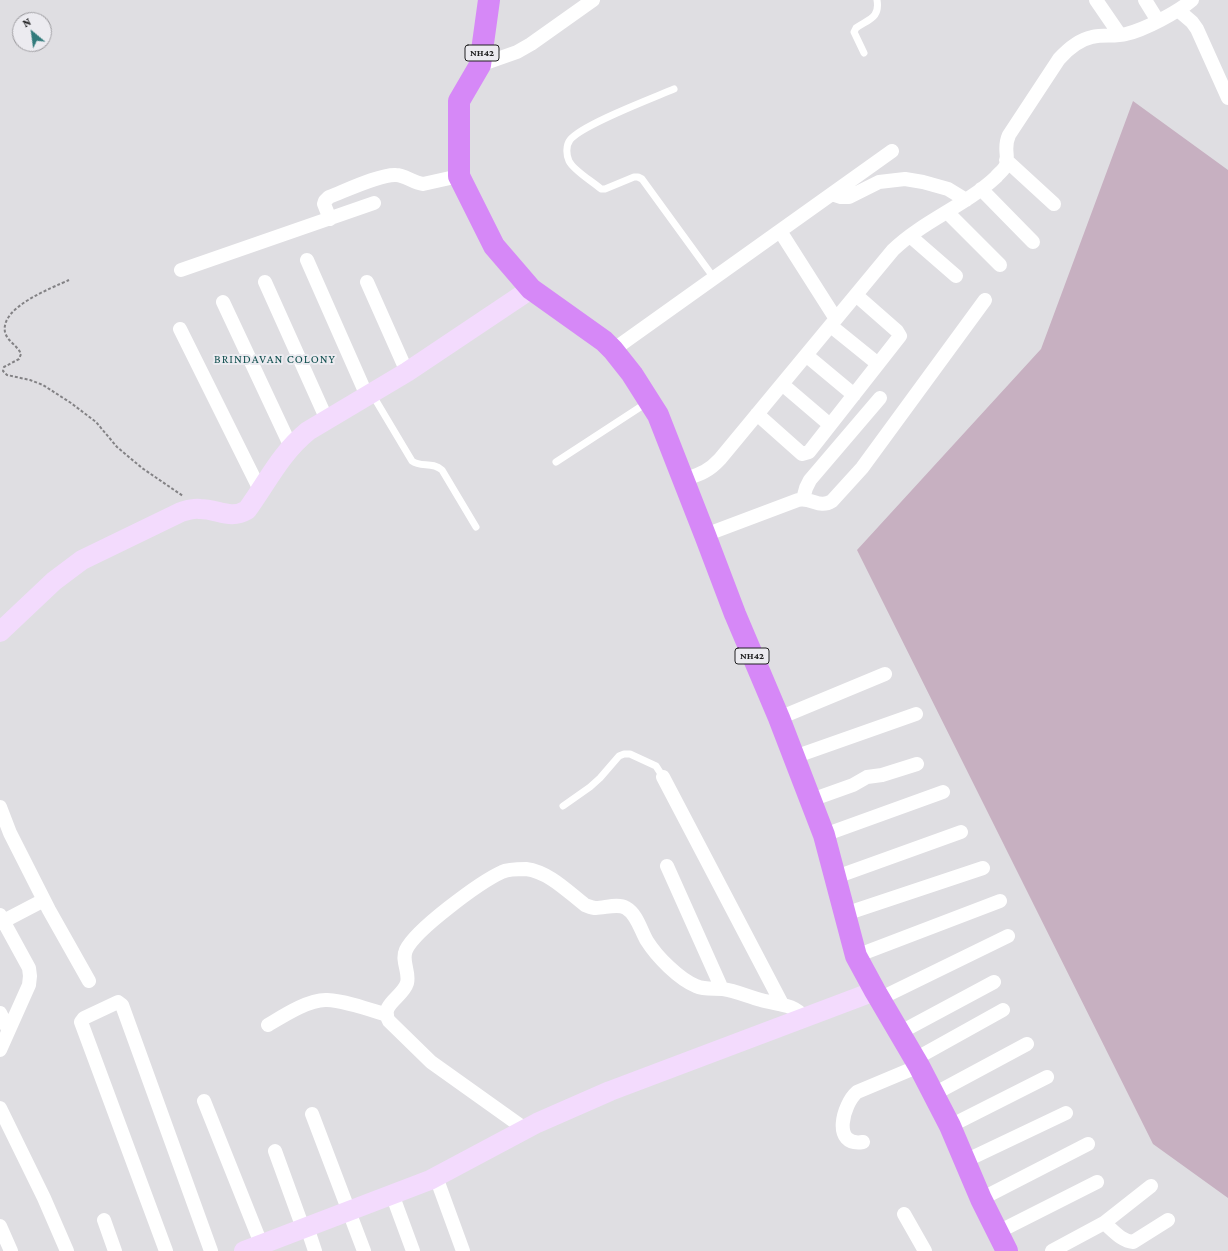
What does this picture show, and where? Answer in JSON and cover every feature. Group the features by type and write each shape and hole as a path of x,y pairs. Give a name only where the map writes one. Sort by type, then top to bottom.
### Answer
{"highway":[{"name":"NH42","path":"489,0 480,65 459,101 459,176 494,246 531,289 604,341 613,350 632,374 658,415 735,614 779,718 824,835 856,956 934,1094 950,1126 981,1199 1003,1242"}],"street":[{"path":"480,65 517,52 594,0"},
{"path":"1096,0 1120,35"},
{"path":"1145,0 1158,21"},
{"path":"683,480 701,474 711,468 720,459 893,250 910,236 981,189 1002,170 1006,165 1006,142 1009,135 1059,59 1068,49 1081,41 1092,37 1120,35 1137,31 1178,10 1192,0"},
{"path":"1178,10 1192,22 1197,29 1228,98"},
{"path":"613,350 892,151"},
{"path":"1006,160 1054,204"},
{"path":"330,219 324,204 329,196 384,176 396,174 422,184 459,176"},
{"path":"832,194 841,197 849,197 879,182 905,179 948,189 966,200"},
{"path":"981,189 1033,242"},
{"path":"181,270 374,203"},
{"path":"946,212 1000,265"},
{"path":"780,231 833,322 878,364"},
{"path":"910,236 956,276"},
{"path":"307,260 369,394"},
{"path":"265,282 327,420"},
{"path":"366,282 406,372"},
{"path":"0,632 54,582 82,560 181,512 202,508 236,515 241,514 247,510 291,447 308,431 406,372 531,289"},
{"path":"757,414 802,454 809,452 899,338 900,334 856,295"},
{"path":"705,535 803,499 808,499 823,505 832,501 862,468 985,300"},
{"path":"223,302 291,447"},
{"path":"180,329 260,490"},
{"path":"806,355 854,395"},
{"path":"782,384 830,425"},
{"path":"803,499 810,480 880,398"},
{"path":"779,718 885,674"},
{"path":"794,758 916,714"},
{"path":"811,800 854,785 867,777 882,775 918,764"},
{"path":"663,777 782,1004"},
{"path":"824,835 942,792"},
{"path":"0,807 10,833 44,900 89,981"},
{"path":"836,876 961,832"},
{"path":"667,866 722,989"},
{"path":"845,914 983,868"},
{"path":"525,1129 432,1062 389,1021 387,1015 389,1005 407,984 404,957 407,948 440,914 503,872 526,869 546,876 585,905 590,907 622,906 627,908 633,914 657,955 683,978 698,987 732,991 764,1001 782,1004 795,1009 805,1018"},
{"path":"0,1050 8,1029 29,985 30,976 29,968 1,920 44,900"},
{"path":"856,956 1000,901"},
{"path":"204,1101 257,1249 305,1228 436,1177 525,1129 610,1091 805,1018 877,995 1008,936"},
{"path":"900,1033 994,982"},
{"path":"268,1025 320,1000 343,1003 387,1015"},
{"path":"166,1251 81,1022 84,1018 118,1002 122,1005 211,1251"},
{"path":"863,1142 857,1143 850,1141 842,1130 847,1104 851,1096 917,1062 1003,1010"},
{"path":"0,1013 8,1029"},
{"path":"934,1094 1027,1044"},
{"path":"950,1126 1047,1077"},
{"path":"0,1108 44,1198 67,1251"},
{"path":"965,1161 1066,1113"},
{"path":"312,1114 364,1251"},
{"path":"981,1199 1088,1144"},
{"path":"275,1151 315,1251"},
{"path":"436,1177 464,1251"},
{"path":"1003,1242 1097,1182"},
{"path":"1052,1251 1104,1223 1151,1186"},
{"path":"392,1194 413,1251"},
{"path":"904,1214 925,1251"},
{"path":"104,1220 115,1251"},
{"path":"1104,1223 1122,1238 1133,1242 1168,1220"},
{"path":"0,1226 11,1251"}],"lane":[{"path":"864,53 854,30 874,16 878,8 877,0"},
{"path":"674,89 601,120 576,134 570,141 567,148 567,156 573,167 601,189 634,177 642,179 714,278"},
{"path":"369,394 412,460 416,463 438,466 442,470 476,526"},
{"path":"556,462 649,402"},
{"path":"564,806 590,787 619,756 624,754 630,754 656,766 663,777"}],"path":[{"path":"69,280 18,306 10,315 4,326 5,333 21,354 19,359 4,367 4,373 43,385 72,403 96,422 117,447 142,468 202,508"}],"shaded area":[{"path":"1133,101 1228,170 1228,1198 1153,1144 857,550 1041,349"}],"district":[{"name":"BRINDAVAN COLONY","path":"275,359"}]}
